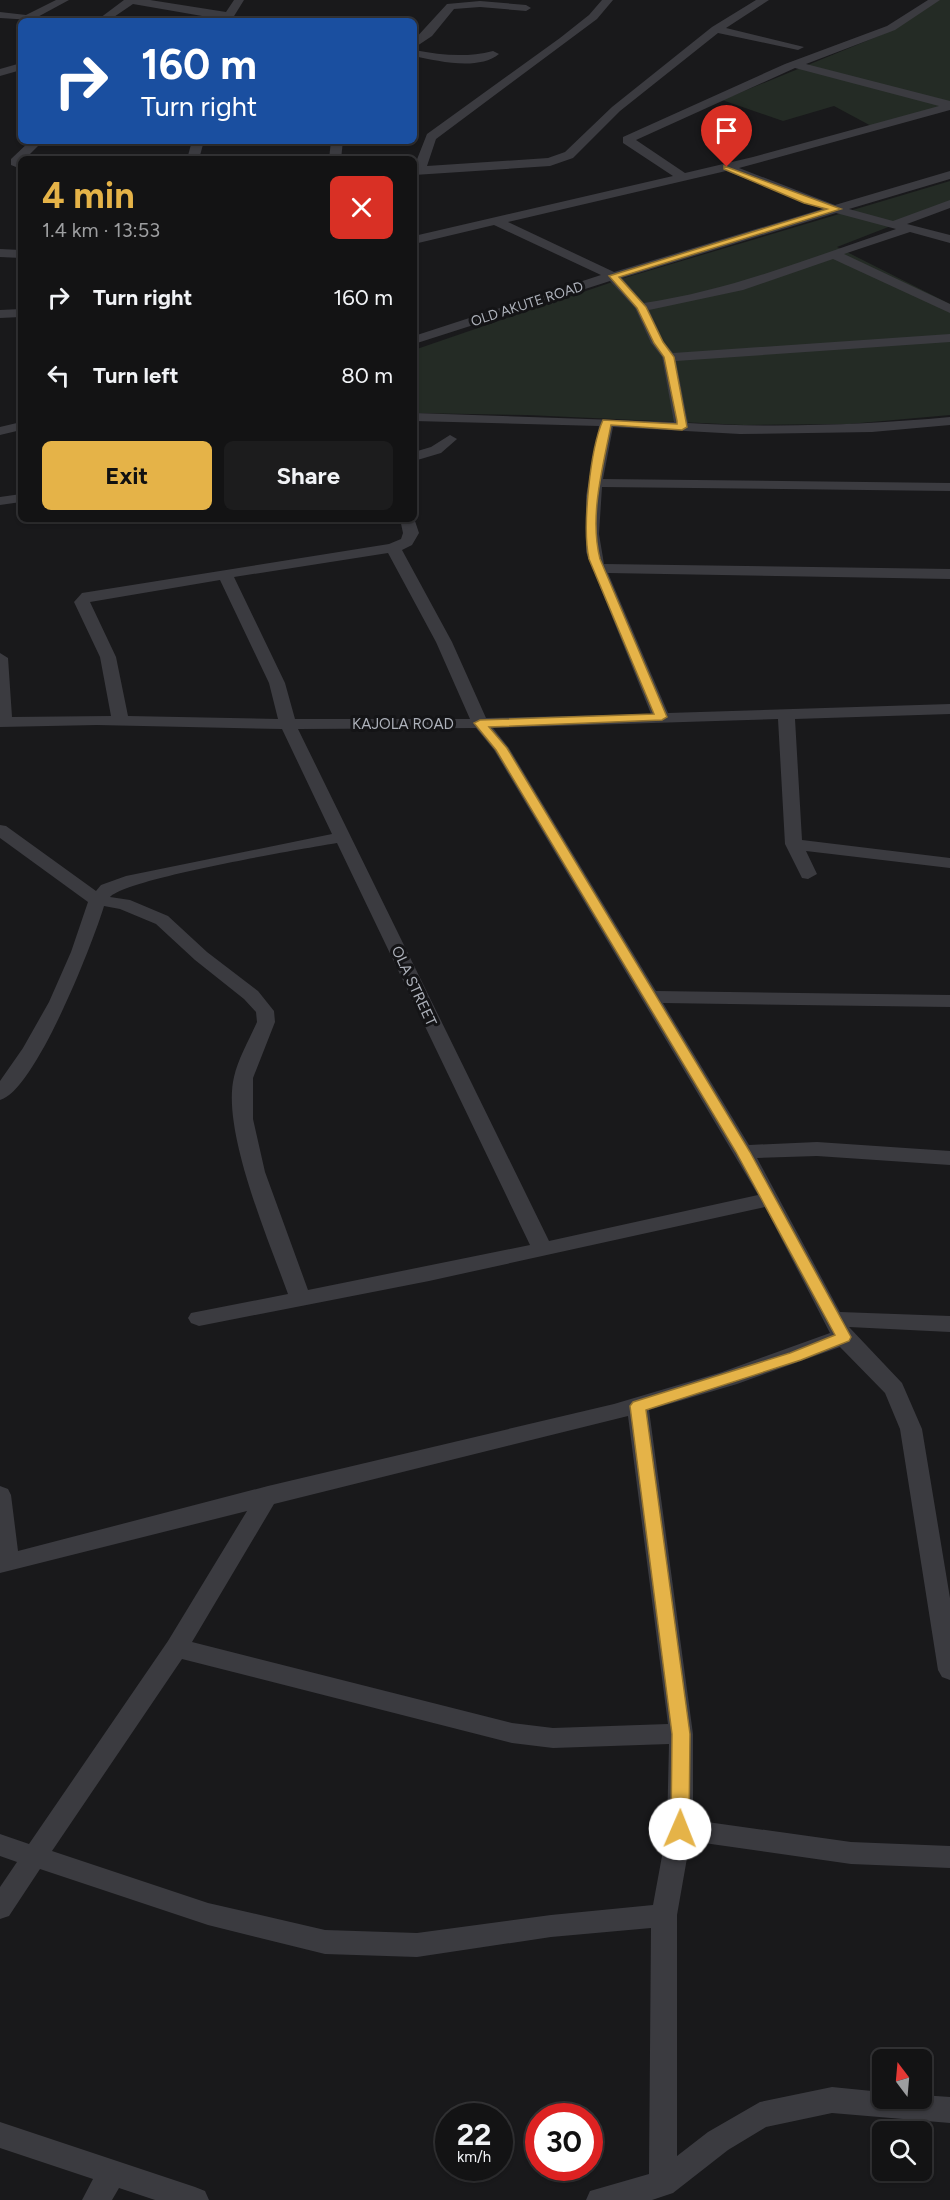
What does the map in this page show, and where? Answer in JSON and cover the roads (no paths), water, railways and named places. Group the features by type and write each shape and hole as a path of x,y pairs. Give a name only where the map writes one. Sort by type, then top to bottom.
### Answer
{"street":[{"path":"33,18 64,0"},
{"path":"105,18 131,0 222,18"},
{"path":"228,18 239,0"},
{"path":"608,0 593,17 564,40 431,136 417,170 550,162 569,155 616,109 716,29 764,0"},
{"path":"685,178 627,140 794,64 891,28 935,0"},
{"path":"417,42 451,6 483,2 526,8"},
{"path":"0,15 23,18"},
{"path":"716,29 798,47"},
{"path":"417,54 456,60 479,59 493,54"},
{"path":"794,64 950,106"},
{"path":"0,73 18,67"},
{"path":"417,239 685,178 950,106"},
{"path":"24,156 34,144"},
{"path":"0,159 18,163"},
{"path":"727,167 807,201 950,239"},
{"name":"OLD AKUTE ROAD","path":"417,339 613,276 950,175"},
{"path":"893,225 950,204"},
{"path":"495,221 613,276 641,307 658,343 669,357 682,427"},
{"path":"641,307 715,294 768,279 910,228"},
{"path":"0,253 18,254"},
{"path":"833,255 950,309"},
{"path":"0,314 18,314"},
{"path":"669,357 950,338"},
{"path":"417,417 607,422 740,430 872,428 950,421"},
{"path":"607,422 595,483 591,544 598,568 662,717"},
{"path":"0,431 18,427"},
{"path":"417,456 436,450 450,439"},
{"path":"595,483 950,487"},
{"path":"0,501 18,498"},
{"path":"120,719 108,657 82,602 87,596 393,548 406,542 411,533 408,522"},
{"path":"393,548 444,642 480,723 501,748 771,1199 839,1328 894,1389 911,1429 950,1670"},
{"path":"598,568 950,574"},
{"name":"OLA STREET","path":"225,574 276,683 287,722 543,1250"},
{"path":"0,658 2,722"},
{"name":"KAJOLA ROAD","path":"2,722 120,719 480,723 950,709"},
{"path":"786,713 794,844 808,874"},
{"path":"0,830 97,900 124,904 162,920 201,956 251,994 265,1011 266,1022 243,1078 243,1119 255,1172 300,1298"},
{"path":"0,1094 44,1030 87,936 97,900 106,889 126,881 234,857 342,837"},
{"path":"794,844 950,863"},
{"path":"649,998 950,1001"},
{"path":"743,1152 817,1149 950,1158"},
{"path":"199,1318 543,1250 771,1199"},
{"path":"0,1495 4,1563 638,1406 795,1357 839,1328 950,1324"},
{"path":"638,1406 681,1734 680,1829 664,1915 663,2184"},
{"path":"0,1908 176,1648 268,1496"},
{"path":"176,1648 512,1733 553,1738 681,1734"},
{"path":"680,1829 851,1853 950,1857"},
{"path":"0,1845 208,1914 325,1942 417,1945 551,1926 664,1915"},
{"path":"600,2200 663,2184 718,2141 760,2115 832,2100 950,2110"},
{"path":"0,2135 195,2200"},
{"path":"96,2200 113,2173"}]}
